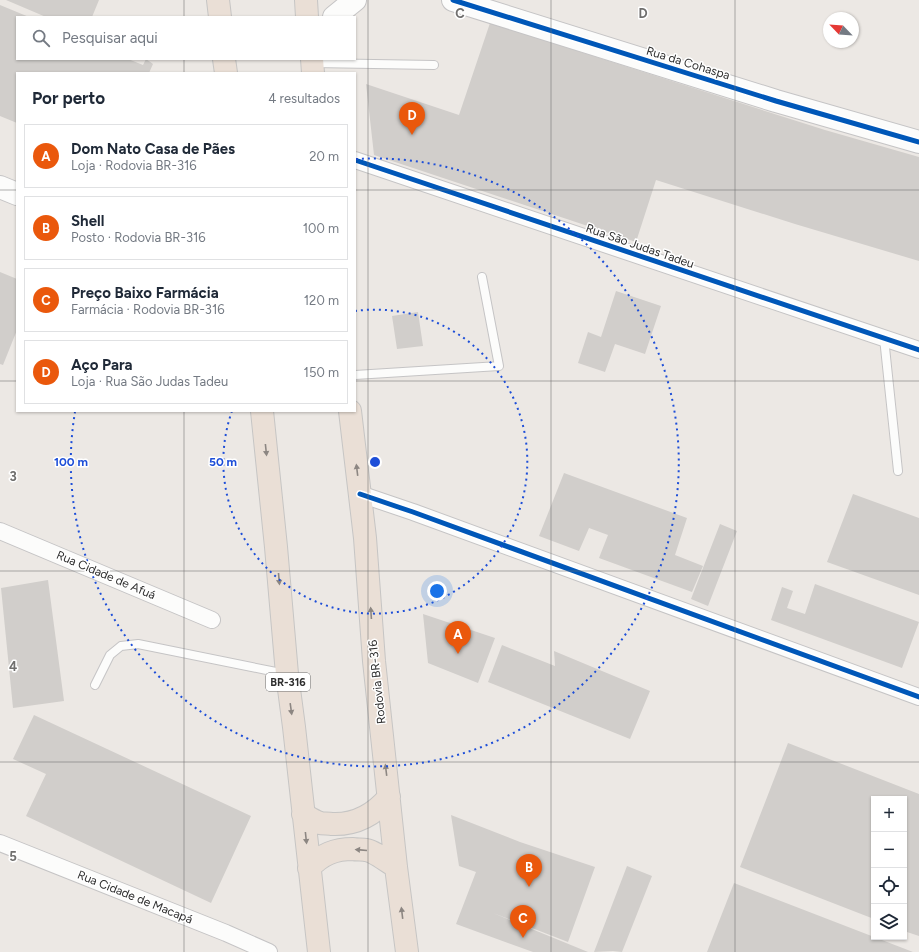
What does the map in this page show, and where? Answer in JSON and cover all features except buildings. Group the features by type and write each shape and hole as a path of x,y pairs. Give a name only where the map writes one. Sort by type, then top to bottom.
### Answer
{"highway":[{"path":"218,0 220,16"},
{"path":"306,0 308,16"},
{"path":"224,60 226,72"},
{"name":"BR-316","path":"262,412 287,674 319,952"},
{"name":"Rodovia BR-316","path":"350,412 365,538 374,661 406,952"},
{"path":"303,814 320,823 342,824 353,822 373,813 382,806 389,797"},
{"path":"309,868 316,860 326,854 335,850 346,849 367,850 396,867"}],"street":[{"path":"335,16 355,0"},
{"name":"Rua da Cohaspa","path":"453,0 776,101 919,142"},
{"name":"Rua São Judas Tadeu","path":"356,160 919,350"},
{"path":"0,187 16,194"},
{"path":"360,494 414,512 919,697"},
{"name":"Rua Cidade de Afuá","path":"0,531 212,620"},
{"name":"Rua Cidade de Macapá","path":"0,843 226,933 269,952"}],"lane":[{"path":"313,65 434,65"},
{"path":"356,375 499,366 482,277"},
{"path":"884,338 898,472"},
{"path":"95,686 110,655 121,646 138,644 287,674"}],"cycle path":[{"path":"453,0 776,101 919,142"},
{"path":"356,160 919,350"},
{"path":"360,494 919,697"}],"place":[{"name":"Aço Para","path":"412,135"},
{"name":"Dom Nato Casa de Pães","path":"458,654"},
{"name":"Shell","path":"529,887"},
{"name":"Preço Baixo Farmácia","path":"523,938"}]}
